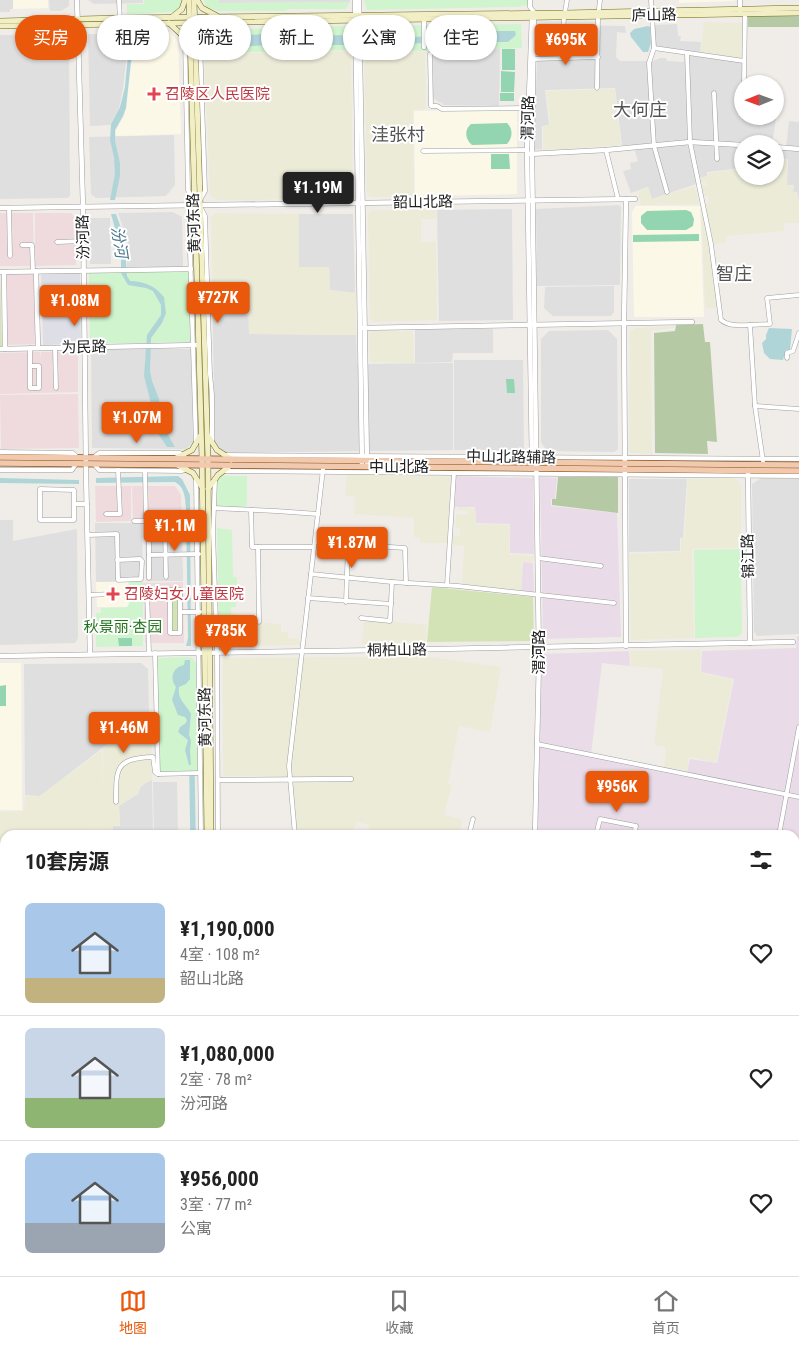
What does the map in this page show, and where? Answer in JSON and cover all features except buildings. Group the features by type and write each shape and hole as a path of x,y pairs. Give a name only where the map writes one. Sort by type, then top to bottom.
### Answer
{"main road":[{"path":"179,31 169,20 177,14 185,1"},
{"name":"黄河东路","path":"185,1 190,15"},
{"path":"197,1 214,15"},
{"name":"黄河东路","path":"193,15 197,1"},
{"name":"庐山路","path":"742,12 799,8"},
{"name":"庐山路","path":"415,19 651,13 799,13"},
{"name":"庐山路","path":"415,17 533,16"},
{"name":"庐山路","path":"251,19 343,18"},
{"name":"庐山路","path":"169,20 179,20"},
{"name":"庐山路","path":"0,22 15,22"},
{"name":"庐山路","path":"0,26 15,25"},
{"name":"黄河东路","path":"193,60 196,345 204,435"},
{"name":"黄河东路","path":"194,60 200,204 205,462 204,652 207,830"},
{"path":"204,435 212,444 232,462 205,489 193,473 174,461 192,450 204,435"},
{"name":"中山北路","path":"0,457 205,462 534,463 748,473 763,467 799,471"},
{"name":"中山北路","path":"0,463 77,460"},
{"name":"中山北路","path":"625,466 763,467 799,465"},
{"name":"黄河东路","path":"205,489 200,554 211,830"}],"street":[{"name":"汾河路","path":"77,0 77,15"},
{"path":"119,0 120,15"},
{"path":"355,0 357,15"},
{"path":"357,15 359,0"},
{"path":"530,0 533,16"},
{"path":"561,57 567,0"},
{"path":"597,88 598,14 600,0"},
{"path":"651,0 654,48 649,63 654,146 667,192"},
{"path":"740,0 744,75"},
{"name":"渭河路","path":"529,153 534,59 533,16"},
{"name":"渭河路","path":"533,16 528,108 539,648 534,830"},
{"path":"424,19 424,47"},
{"path":"654,48 744,61"},
{"path":"687,52 690,142 710,244 721,320 732,326 770,324 766,298 799,295"},
{"path":"534,59 598,57"},
{"name":"汾河路","path":"78,60 84,241 90,654"},
{"path":"185,60 188,190 194,204 189,219 196,345 196,445"},
{"path":"201,60 205,192 200,204 205,216 212,395 212,444"},
{"path":"358,60 364,461"},
{"path":"430,60 431,106 437,106 442,109 528,108"},
{"path":"714,93 717,160"},
{"path":"423,151 529,153 606,150 690,142 734,144"},
{"path":"784,148 799,149"},
{"path":"606,150 618,199"},
{"path":"626,199 624,323 626,646"},
{"name":"韶山北路","path":"0,208 635,199"},
{"path":"9,208 10,256"},
{"path":"56,242 84,241"},
{"path":"22,245 32,245 38,348"},
{"path":"2,349 2,272 191,269"},
{"path":"362,328 692,322"},
{"path":"750,325 755,406 763,467"},
{"path":"787,358 787,352 793,351 799,332"},
{"name":"为民路","path":"2,349 196,345"},
{"path":"30,348 30,366 30,388 39,388 38,366 30,366"},
{"path":"55,348 56,388"},
{"path":"755,406 799,409"},
{"path":"0,452 73,453 77,460 72,470 0,470"},
{"path":"184,455 180,453 99,453 94,460 99,470 182,471 186,469"},
{"name":"中山北路辅路","path":"223,455 454,473 534,463 625,466"},
{"path":"763,467 799,459"},
{"path":"294,830 289,766 324,463"},
{"name":"中山北路辅路","path":"223,471 324,463"},
{"path":"763,467 799,476"},
{"path":"106,514 120,514 118,470"},
{"path":"145,471 146,521"},
{"path":"447,585 454,473"},
{"name":"锦江路","path":"748,473 750,643"},
{"path":"149,555 200,554 196,478"},
{"path":"214,478 212,532 217,652 218,830"},
{"path":"40,490 74,490 74,504 74,520 40,520 40,490"},
{"path":"74,504 87,504"},
{"path":"214,508 318,514"},
{"path":"251,510 252,547 348,544 405,548 406,583"},
{"path":"134,521 156,520"},
{"path":"148,527 150,578"},
{"path":"165,528 166,577"},
{"path":"88,535 117,534 118,580 142,579 142,561 140,559 118,560"},
{"path":"346,602 348,544"},
{"path":"258,547 259,622"},
{"path":"538,558 601,566"},
{"path":"311,574 447,585 614,603"},
{"path":"362,618 390,621 392,582"},
{"path":"149,653 147,591 170,590 180,590 180,633 170,633 170,590"},
{"path":"89,595 112,594"},
{"path":"308,598 391,604"},
{"path":"180,612 201,612"},
{"name":"桐柏山路","path":"0,656 539,648 793,642"},
{"path":"201,830 200,774 204,652"},
{"path":"155,653 158,774"},
{"path":"780,830 799,727"},
{"path":"537,744 799,797"},
{"path":"116,802 116,775 120,767 137,757 153,757 153,766 158,774 200,774"},
{"path":"218,780 350,779"},
{"path":"470,830 473,819"},
{"path":"597,830 600,819 636,826 635,830"}],"shaded area":[{"path":"0,0 13,0 13,9 10,9 10,12 0,12"},
{"path":"13,0 48,0 48,8 13,9"},
{"path":"49,0 69,0 69,6 61,11 50,11"},
{"path":"88,0 143,0 143,3 94,4"},
{"path":"219,0 350,0 350,2 219,3"},
{"path":"679,0 735,0 735,1 679,3"},
{"path":"677,24 678,36 681,36 680,41 701,42 700,56 742,62 742,75 734,75 734,125 775,125 773,135 734,135 734,169 707,172 707,176 695,179 696,184 652,199 648,187 631,193 623,171 631,169 630,163 638,161 633,145 622,145 615,88 545,90 549,125 542,126 542,149 534,150 538,31 560,32 561,25 625,26 626,33 617,32 616,57 620,61 653,61 666,58 667,61 684,62 685,50 655,46 653,25"},
{"name":"召陵区人民医院","path":"169,32 178,41 181,134 116,136 116,130 126,108 132,60 169,60"},
{"path":"88,34 97,34 97,60 126,60 119,108 110,125 90,126"},
{"path":"0,35 15,35 15,60 69,60 70,196 67,198 0,199"},
{"path":"497,49 500,49 499,106 443,105 433,98 433,60 497,60"},
{"path":"517,110 517,194 415,196 414,111"},
{"path":"789,121 799,122 799,203 797,192 793,192 794,185 787,185 788,159 784,158 784,147 786,147"},
{"path":"174,135 175,185 166,196 96,198 91,194 89,137"},
{"path":"619,205 621,207 620,285 537,286 536,209"},
{"path":"636,206 700,206 704,317 634,317 632,212"},
{"path":"512,209 513,320 439,321 437,210"},
{"path":"173,212 182,217 183,267 127,268 126,236 118,213"},
{"path":"0,213 33,213 34,266 0,266"},
{"path":"35,213 71,213 76,219 76,265 35,266"},
{"path":"299,214 353,214 355,293 330,290 329,267 299,267"},
{"path":"89,218 110,218 111,264 90,264"},
{"path":"41,272 80,272 81,344 43,345"},
{"path":"6,274 35,274 36,344 7,345"},
{"path":"614,286 614,312 611,316 553,316 544,308 545,287"},
{"path":"212,288 248,288 249,334 356,335 357,364 453,363 453,450 225,453 215,444"},
{"path":"415,329 493,329 493,353 453,353 452,362 415,363"},
{"path":"608,330 617,339 618,449 614,452 547,451 541,442 541,339 549,331"},
{"path":"91,349 191,349 193,442 186,449 92,448"},
{"path":"40,352 40,358 41,352 78,352 78,392 0,394 0,353"},
{"path":"454,360 523,360 524,450 454,450"},
{"path":"78,394 79,448 1,449 0,395"},
{"path":"456,476 533,478 534,554 510,553 510,524 476,523 475,507 455,507"},
{"path":"540,477 557,478 555,499 551,499 551,506 617,513 621,637 543,639"},
{"path":"761,478 799,479 799,634 757,636 754,632 752,484"},
{"path":"629,479 687,479 683,538 680,538 680,551 629,552"},
{"path":"95,486 131,486 131,521 96,522"},
{"path":"132,486 175,486 181,495 182,521 133,522"},
{"path":"0,520 13,520 13,541 77,529 78,638 75,643 0,645"},
{"path":"182,522 183,581 146,581 145,523"},
{"path":"95,523 142,523 143,581 96,582"},
{"path":"523,562 533,563 534,592 521,591"},
{"name":"召陵妇女儿童医院","path":"96,582 128,582 129,605 127,607 97,607"},
{"path":"183,582 184,643 145,643 143,583"},
{"path":"797,636 799,636 799,830 537,830 542,654 629,651 630,666 602,663 591,755 686,777 690,759 717,763 734,679 701,672 702,651 796,648"},
{"path":"0,663 21,663 22,810 0,810"},
{"path":"141,663 148,669 149,712 40,796 25,795 24,664"},
{"path":"152,780 153,830 113,830 113,826 120,826 119,806 138,794 140,788"},
{"path":"153,782 177,782 178,830 154,830"}],"green space":[{"path":"144,0 182,0 180,6 174,12 127,14 127,4 144,4"},
{"path":"204,0 219,0 219,3 350,2 346,9 217,11 206,7"},
{"path":"364,0 528,0 528,5 516,7 367,10"},
{"path":"799,15 799,27 748,27 748,16"},
{"path":"704,22 743,23 743,57 741,59 701,53"},
{"path":"497,24 521,24 522,48 497,49"},
{"path":"415,25 425,25 425,51 415,51"},
{"path":"333,26 343,26 343,50 333,50"},
{"path":"251,29 261,29 261,52 251,52"},
{"path":"502,49 515,49 515,70 502,70"},
{"path":"333,51 343,51 343,60 351,60 353,196 350,199 217,200 210,196 204,60 251,60 251,53 261,53 261,60 333,60"},
{"path":"415,52 425,52 426,109 413,110 414,197 371,197 367,194 364,60 415,60"},
{"path":"501,71 515,72 514,92 501,92"},
{"path":"615,89 621,145 553,150 543,149 543,126 550,125 546,91"},
{"path":"500,93 514,93 514,101 500,101"},
{"path":"507,123 511,133 507,144 472,145 467,137 466,132 471,124"},
{"path":"491,154 509,154 510,169 491,169"},
{"path":"784,158 787,159 787,185 794,185 793,192 796,192 799,203 799,223 784,223 784,231 726,236 726,242 709,245 717,308 705,308 701,204 709,203 709,196 702,197 700,187 707,185 706,182 700,183 699,178 707,176 708,173 734,169 734,185 784,185"},
{"path":"695,186 699,204 641,205 638,192 648,188 652,199"},
{"path":"372,210 436,210 436,219 421,219 421,242 436,242 437,320 372,322 370,317 368,214"},
{"path":"686,210 691,212 694,219 693,226 686,230 647,230 641,223 641,216 647,211"},
{"path":"215,213 299,214 299,267 329,267 330,290 356,293 356,335 249,334 248,288 212,287 211,217"},
{"path":"699,234 699,241 633,242 633,235"},
{"path":"190,271 191,342 90,344 89,273"},
{"path":"0,274 2,347 0,347"},
{"path":"703,324 705,342 710,342 717,442 707,441 708,454 655,453 654,333 675,331 676,325"},
{"path":"674,326 674,328 651,331 652,454 632,453 629,451 630,331 636,328"},
{"path":"371,331 413,331 414,363 370,362 369,334"},
{"path":"506,379 514,379 515,393 507,393"},
{"path":"347,474 452,477 447,543 420,543 420,538 414,537 414,518 354,514 355,497 345,496"},
{"path":"221,476 247,476 247,507 217,507 217,482"},
{"path":"558,477 618,477 618,513 552,505 552,499 556,499"},
{"path":"734,478 741,486 741,548 692,549 694,638 631,640 629,554 681,552 681,539 684,539 688,479"},
{"path":"458,507 475,508 476,524 510,525 509,554 534,556 533,562 522,562 521,592 462,584 464,546 452,545 453,536 459,537 460,532 460,529 455,528 456,514 468,515 469,511 458,510"},
{"path":"217,528 232,530 233,577 237,577 236,607 231,607 232,646 224,646 219,642"},
{"path":"741,549 742,633 738,637 695,638 694,550"},
{"name":"秋景丽·杏园","path":"129,582 143,582 143,646 96,647 96,613 101,613 101,608 127,607 129,604"},
{"path":"432,587 533,597 534,641 427,642"},
{"path":"172,591 178,591 179,632 172,632"},
{"path":"232,614 237,614 237,620 281,624 281,632 288,632 288,638 300,639 300,645 233,646"},
{"path":"364,619 427,625 426,642 362,644"},
{"path":"118,638 132,638 132,646 119,646"},
{"path":"701,650 700,673 733,679 716,763 689,757 687,771 664,767 666,747 654,745 663,669 631,666 630,651"},
{"path":"423,656 501,667 490,732 459,726 448,784 452,785 444,815 462,819 461,830 368,830 369,825 357,822 353,830 296,830 291,777 226,776 223,774 223,658"},
{"path":"157,658 192,658 196,662 198,772 159,772"},
{"path":"6,685 6,706 0,706 0,686"},
{"path":"151,711 152,780 144,783 138,793 119,806 120,825 113,826 113,830 0,830 0,812 24,811 25,796 40,796 102,750 102,809 103,748"}],"water":[{"path":"650,27 651,43 648,52 643,52 630,33 634,29"},
{"path":"497,31 515,31 516,35 508,42 497,42"},
{"path":"261,34 261,45 251,46 251,35"},
{"path":"333,35 343,36 343,45 333,45"},
{"path":"425,35 425,43 415,43 415,37"},
{"path":"128,60 131,60 126,108 115,130 120,176 115,200 110,200 115,174 110,140 111,124 120,107 125,87"},
{"path":"111,214 116,214 124,236 127,276 130,281 149,285 164,297 166,313 162,323 151,338 150,371 159,399 163,426 175,447 167,447 159,435 144,376 147,335 161,315 161,305 153,291 128,285 121,273 121,250"},
{"path":"769,328 792,329 790,350 786,350 783,360 770,359 764,353 762,343 766,339"},
{"path":"178,476 182,479 190,495 191,646 186,646 188,638 186,509 183,490 175,482 96,483 96,478"},
{"path":"0,478 79,480 79,484 0,483"},
{"path":"185,660 190,660 190,679 186,684 179,687 179,695 191,714 189,735 191,741 191,765 189,765 185,750 188,740 178,732 187,720 185,717 178,715 172,700 176,687 173,673 177,668 184,665"}],"waterway":[{"name":"汾河","path":"192,777 193,830"}],"place":[{"name":"召陵区人民医院","path":"154,94"},
{"name":"召陵妇女儿童医院","path":"113,594"}],"district":[{"name":"大何庄","path":"640,110"},
{"name":"洼张村","path":"398,135"},
{"name":"智庄","path":"734,274"}]}
